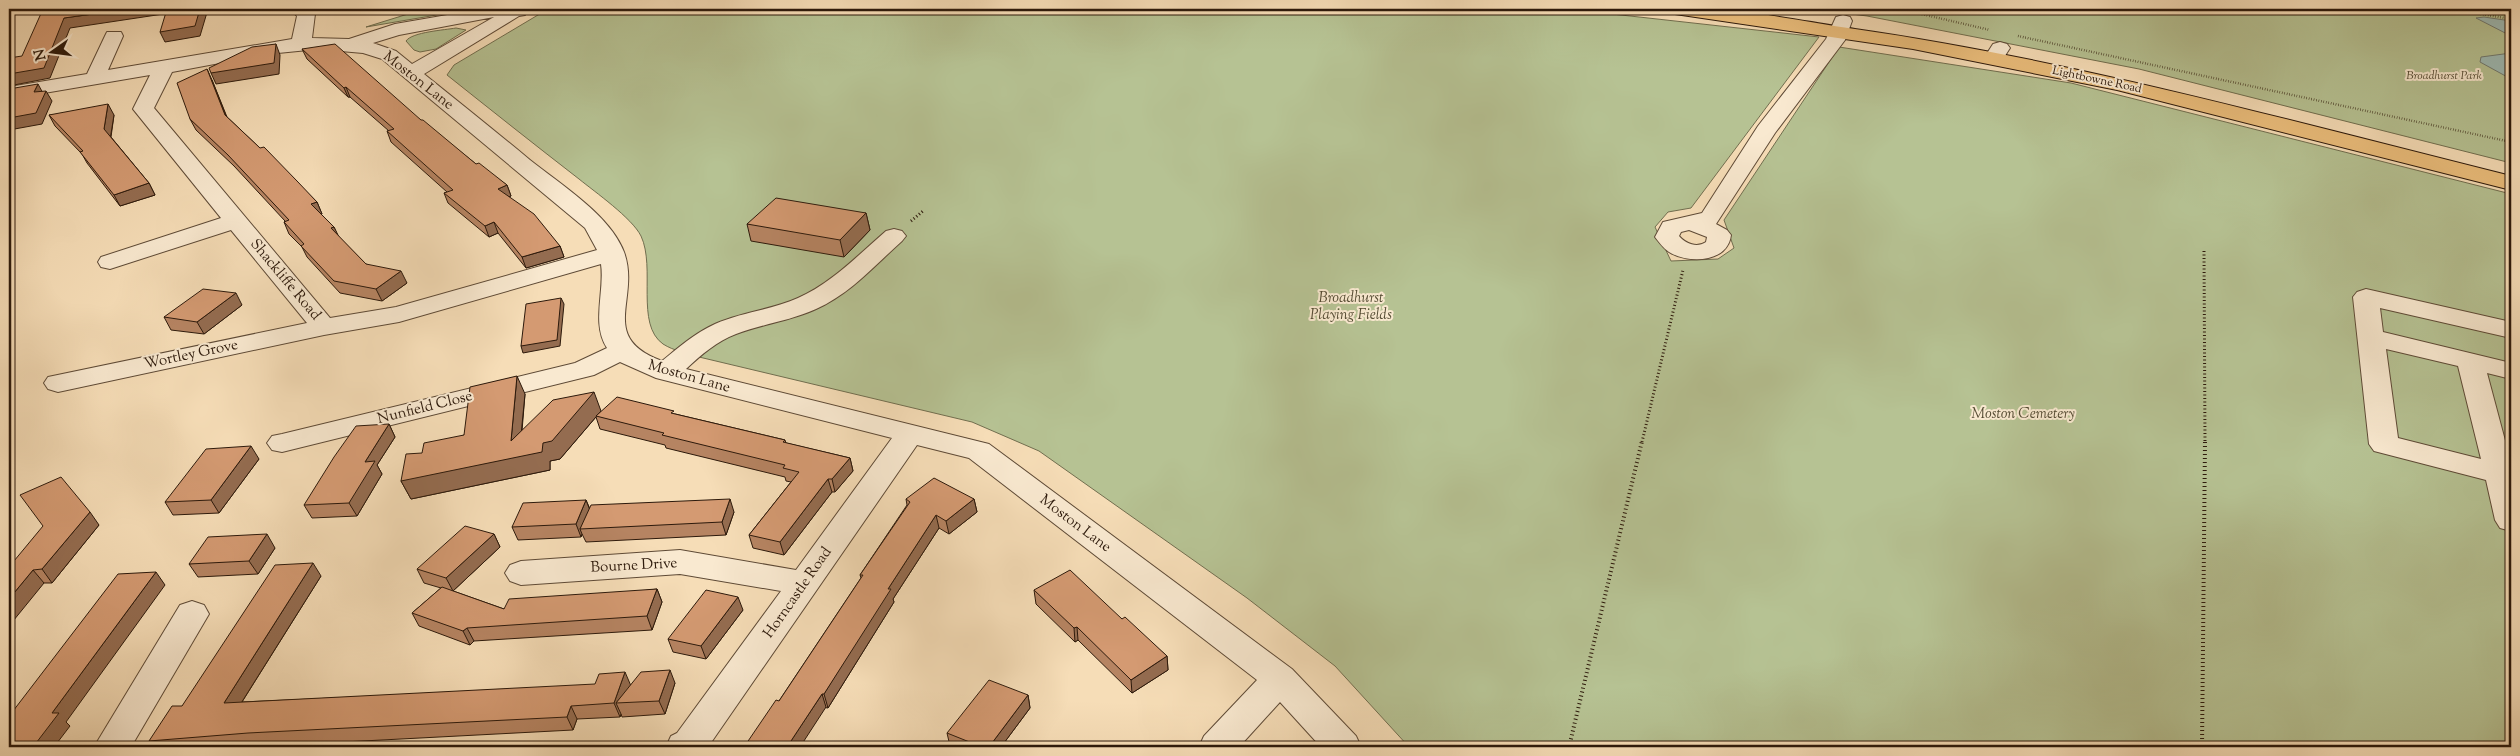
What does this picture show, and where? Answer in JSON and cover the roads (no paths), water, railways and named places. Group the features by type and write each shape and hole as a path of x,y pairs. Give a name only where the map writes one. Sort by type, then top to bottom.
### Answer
{"main road":[{"name":"Lightbowne Road","path":"1676,9 2000,43 2511,170"},
{"name":"Lightbowne Road","path":"1758,9 1841,26"},
{"name":"Lightbowne Road","path":"2000,43 2146,91 2511,183"}],"street":[{"path":"298,46 304,35 306,14 299,9"},
{"path":"352,44 402,29 513,10"},
{"path":"408,72 424,67 513,10"},
{"path":"1704,223 1719,235 1719,241 1712,250 1688,250 1676,246 1667,237 1671,227 1704,223 1766,131 1841,26"},
{"path":"94,78 114,36"},
{"name":"Moston Lane","path":"9,93 298,46 352,44 374,48 389,55 593,223 612,253 616,277 612,328 617,344 622,351 640,362 666,372 909,435 979,451 1280,679 1343,747"},
{"name":"Shackliffe Road","path":"164,67 144,109 234,221 324,327 400,314 612,253"},
{"path":"110,262 234,221"},
{"path":"666,372 703,340 725,329 793,310 811,302 834,287 894,236"},
{"path":"2505,475 2384,444 2366,296 2511,330"},
{"name":"Wortley Grove","path":"58,383 324,327"},
{"path":"2370,337 2511,371"},
{"name":"Nunfield Close","path":"282,443 584,369 622,351"},
{"path":"2470,361 2505,475 2511,520"},
{"name":"Horncastle Road","path":"684,747 690,744 909,435"},
{"name":"Bourne Drive","path":"521,573 680,562 805,583"},
{"path":"112,747 192,614"},
{"path":"1217,747 1280,679"}],"water":[{"path":"2484,17 2511,21 2511,36 2476,18"},
{"path":"2511,53 2511,79 2480,62 2481,57"}],"park label":[{"name":"Broadhurst Park","path":"2444,76"},
{"name":"Broadhurst Playing Fields","path":"1351,306"},
{"name":"Moston Cemetery","path":"2023,414"}]}
